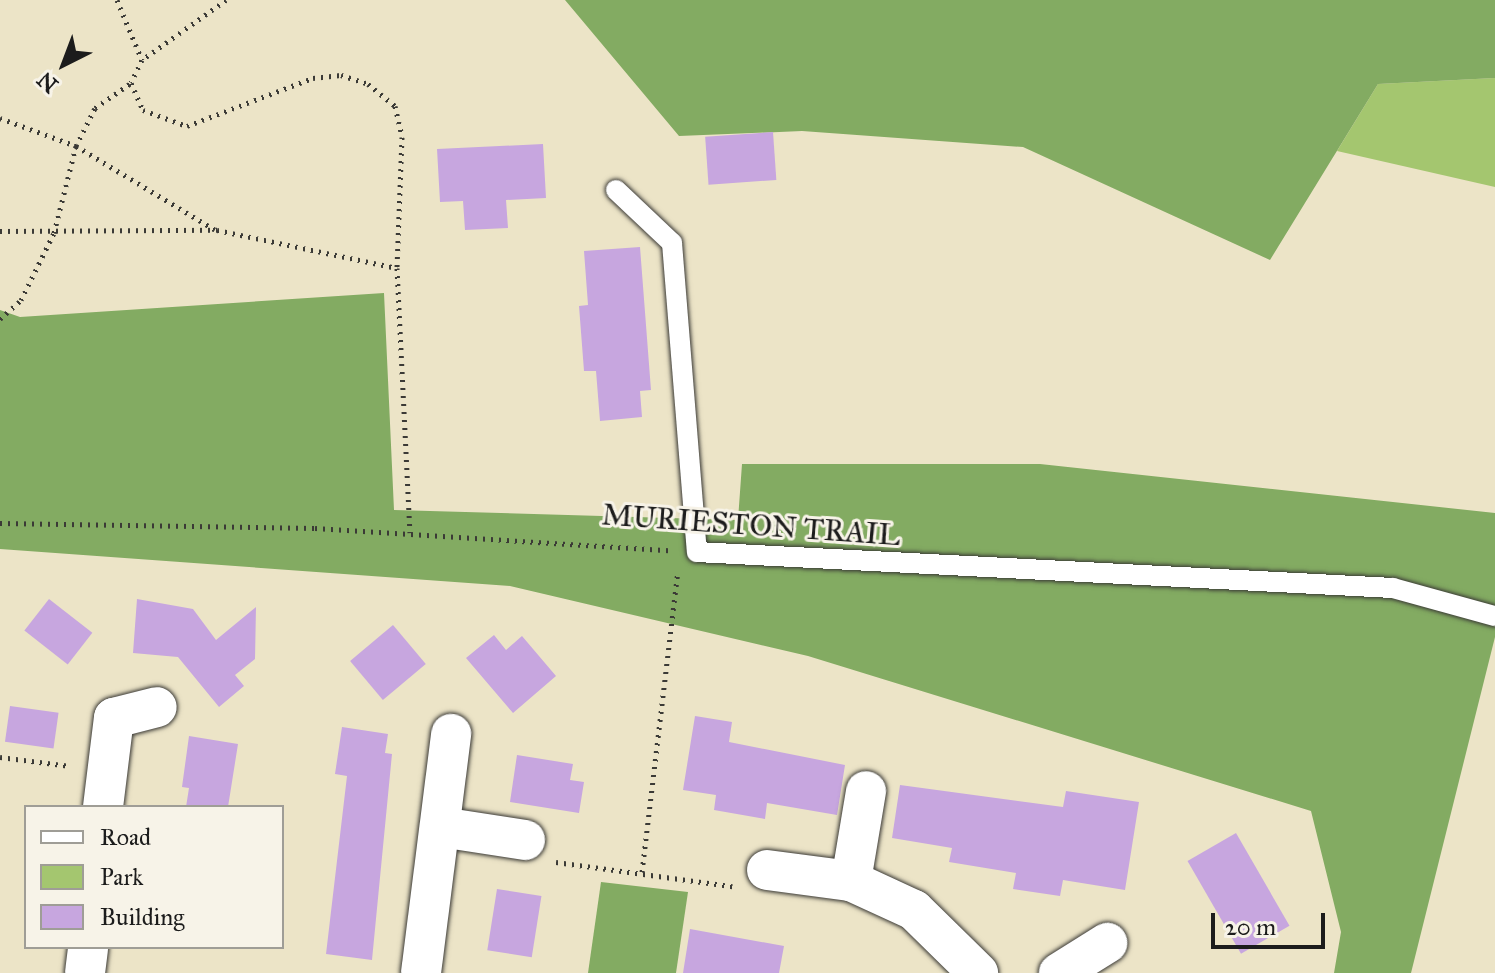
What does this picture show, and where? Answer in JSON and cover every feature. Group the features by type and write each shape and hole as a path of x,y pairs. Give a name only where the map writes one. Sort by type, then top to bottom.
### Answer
{"street":[{"path":"104,789 114,718 157,707"},
{"path":"421,973 451,734"},
{"path":"851,881 866,791"},
{"path":"441,827 525,840"},
{"path":"767,870 851,881 914,910 978,973"},
{"path":"1059,973 1107,943"},
{"path":"85,973 88,949"}],"lane":[{"path":"616,190 672,243 689,552"},
{"name":"MURIESTON TRAIL","path":"689,552 1393,588 1495,616"}],"path":[{"path":"117,0 142,60"},
{"path":"0,319 21,300 54,233 76,146 95,108 131,83 142,60 226,0"},
{"path":"131,83 143,110 187,126 313,78 341,75 368,84 395,106 402,137 397,268 410,533"},
{"path":"0,118 76,146 217,230"},
{"path":"0,231 217,230 397,268"},
{"name":"MURIESTON TRAIL","path":"0,523 410,533 689,552"},
{"path":"642,872 689,552"},
{"path":"0,757 104,789"},
{"path":"525,840 532,859 744,888 767,870"}],"green space":[{"path":"565,0 1495,0 1495,78 1378,84 1270,260 1023,147 802,131 679,136"},
{"path":"1495,78 1495,187 1337,151 1378,84"},
{"path":"384,293 394,510 738,520 742,464 1040,464 1495,513 1495,637 1411,973 1334,973 1341,932 1311,811 808,656 510,586 0,549 0,310 20,317"},
{"path":"601,882 688,892 676,973 588,973"}],"building":[{"path":"773,132 776,180 709,185 705,137"},
{"path":"543,144 546,198 506,200 508,228 465,230 463,201 440,202 437,149"},
{"path":"640,247 651,390 640,391 642,417 600,421 596,371 584,371 579,306 588,305 584,251"},
{"path":"49,599 92,633 68,664 24,631"},
{"path":"137,599 193,609 216,640 256,607 255,659 235,675 244,686 219,707 178,657 133,653"},
{"path":"393,625 426,664 383,700 350,661"},
{"path":"494,635 506,650 522,636 556,676 513,713 466,658"},
{"path":"10,706 59,713 54,748 5,742"},
{"path":"695,716 732,722 729,742 845,765 837,815 767,803 765,819 714,810 716,795 683,790"},
{"path":"342,727 388,734 385,753 392,754 372,960 326,954 347,776 335,774"},
{"path":"189,736 238,744 228,805 186,805 189,788 182,787"},
{"path":"517,755 573,764 570,780 584,782 579,813 510,802"},
{"path":"900,785 1063,807 1066,791 1139,802 1125,890 1063,880 1060,896 1013,889 1016,873 949,862 952,848 892,838"},
{"path":"1236,833 1290,926 1241,954 1188,861"},
{"path":"497,889 541,896 532,957 487,950"},
{"path":"690,929 784,946 779,973 683,973"}]}
